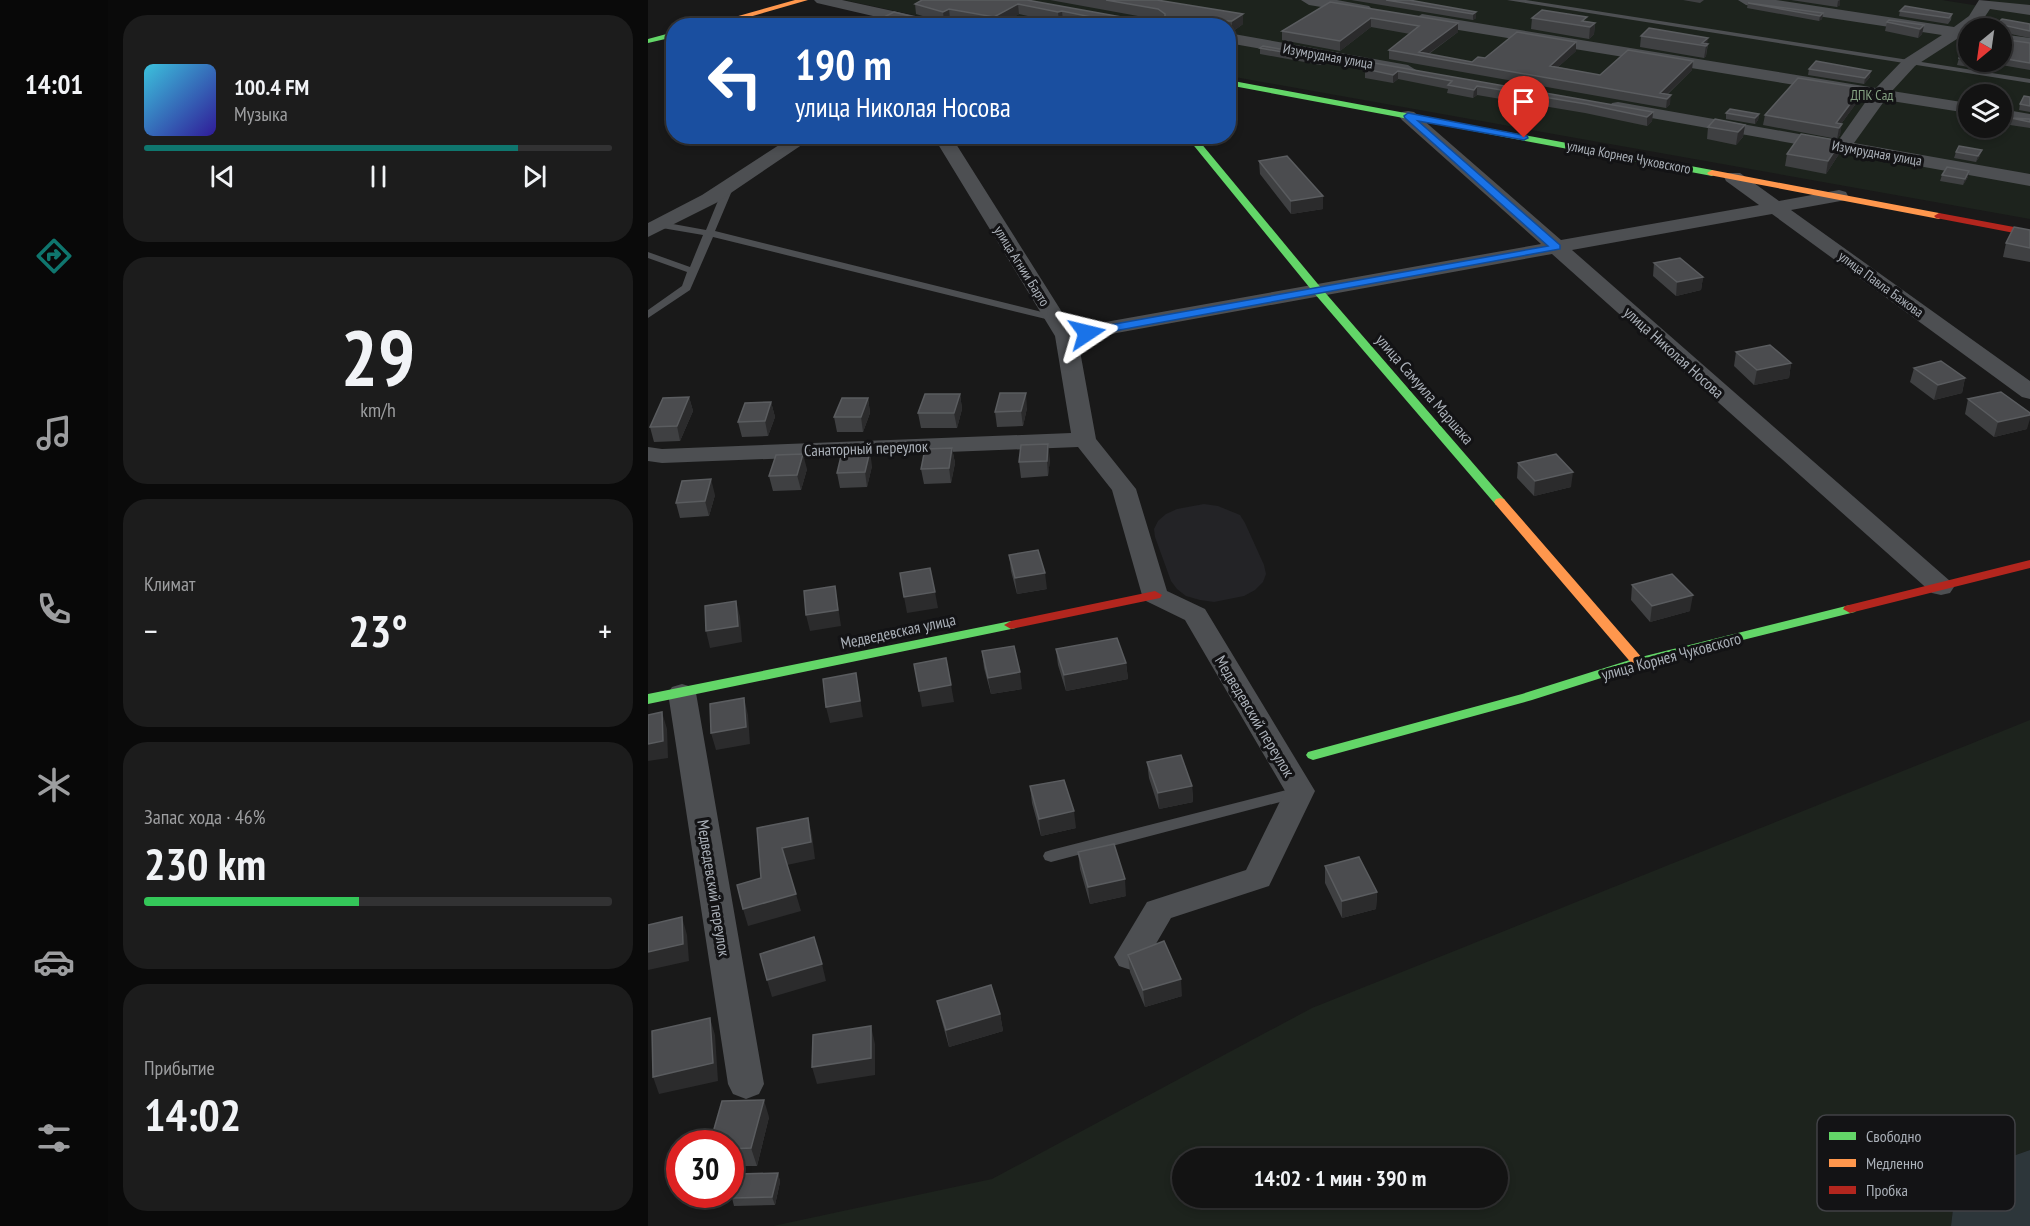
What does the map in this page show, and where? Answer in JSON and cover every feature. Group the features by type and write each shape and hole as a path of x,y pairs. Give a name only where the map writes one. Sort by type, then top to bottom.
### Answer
{"street":[{"path":"737,18 804,0"},
{"path":"822,0 903,18"},
{"path":"1308,0 1379,12"},
{"path":"1746,0 1958,32"},
{"path":"1976,18 1987,2 2030,10"},
{"path":"1402,15 1958,106"},
{"path":"1843,147 1882,94 1909,63 1958,35"},
{"path":"648,41 666,36"},
{"name":"Изумрудная улица","path":"1236,39 1426,73"},
{"path":"2012,41 2030,43"},
{"name":"улица Корнея Чуковского","path":"1236,84 2030,233"},
{"name":"Изумрудная улица","path":"1600,104 2030,180"},
{"name":"улица Николая Носова","path":"1408,116 1941,588"},
{"path":"2012,116 2030,119"},
{"path":"653,228 729,186 794,144"},
{"name":"улица Агнии Барто","path":"947,144 1066,336 1084,440"},
{"name":"улица Самуила Маршака","path":"1197,144 1318,291 1638,662"},
{"name":"улица Павла Бажова","path":"1733,177 2030,392"},
{"path":"1066,336 1839,196"},
{"path":"1084,440 1125,489 1155,595"},
{"name":"Санаторный переулок","path":"648,454 662,456 1084,440"},
{"name":"улица Корнея Чуковского","path":"1313,754 1527,697 1638,662 2030,564"},
{"name":"Медведевская улица","path":"648,699 1155,595"},
{"name":"Медведевский переулок","path":"1131,957 1159,910 1258,878 1300,791 1195,615 1155,595"},
{"name":"Медведевский переулок","path":"682,693 746,1084"}],"lane":[{"path":"1511,0 2030,81"},
{"path":"648,315 686,288 729,186"},
{"path":"653,228 709,233 1054,318"},
{"path":"648,255 693,271"},
{"path":"1051,856 1300,791"}],"shaded area":[{"path":"1204,504 1218,506 1240,515 1264,565 1266,574 1263,582 1244,596 1214,602 1200,600 1186,596 1171,581 1154,529 1158,521 1166,514 1177,509"},
{"path":"2030,1150 2030,1226 1951,1226 1953,1211 2015,1211 2015,1155"}],"green space":[{"name":"ДПК Сад","path":"844,0 1942,0 1986,7 1990,0 2030,0 2030,219 1236,77 1236,18 928,18"},
{"path":"2030,720 2030,1150 2015,1155 2015,1115 1817,1115 1817,1211 1953,1211 1951,1226 773,1226 992,1179 1312,1008"}],"building":[{"path":"922,0 1027,0 1127,18 1096,18 1018,4 994,17 949,9 943,12 915,4"},
{"path":"1106,0 1157,0 1243,14 1236,18 1127,18 1165,17 1165,14 1158,9"},
{"path":"1386,0 1409,0 1476,12 1473,14"},
{"path":"1330,2 1458,23 1419,52 1472,62 1478,57 1485,58 1517,32 1576,42 1550,66 1600,75 1628,50 1693,61 1660,93 1671,95 1667,99 1389,50 1419,26 1371,18 1340,41 1282,31"},
{"path":"1748,3 1823,13 1820,16"},
{"path":"1905,6 1952,14 1949,18 1900,11"},
{"path":"1542,10 1587,17 1582,21 1595,23 1590,27 1532,18"},
{"path":"894,12 914,17 930,17 928,18 882,18"},
{"path":"1889,20 1924,25 1920,29 1887,22"},
{"path":"2012,21 2030,24 2030,31 2012,27"},
{"path":"1649,28 1708,38 1702,43 1708,44 1706,46 1641,36"},
{"path":"2012,41 2030,43 2030,63 2012,60"},
{"path":"1263,46 1324,57 1321,59 1260,48"},
{"path":"1816,61 1871,71 1865,78 1809,69"},
{"path":"1374,63 1653,112 1647,117 1586,104 1477,86 1474,90 1448,85 1452,81 1398,71 1393,75 1365,69"},
{"path":"1798,78 1862,88 1836,123 1842,124 1839,128 1765,115"},
{"path":"2024,96 2030,97 2030,106 2020,104"},
{"path":"1730,109 1759,114 1755,118 1726,113"},
{"path":"2012,118 2012,118 2030,119 2030,122"},
{"path":"1715,119 1745,125 1738,132 1708,127"},
{"path":"1801,134 1841,141 1828,161 1787,154"},
{"path":"1959,146 1982,150 1978,156 1956,152"},
{"path":"1287,156 1323,196 1291,201 1259,161"},
{"path":"1947,167 1969,171 1965,179 1942,175"},
{"path":"2014,227 2030,230 2030,248 2006,243"},
{"path":"1680,258 1703,277 1677,282 1654,263"},
{"path":"1770,345 1791,363 1757,370 1736,352"},
{"path":"1941,361 1965,378 1938,385 1914,368"},
{"path":"2001,392 2030,415 1998,422 1968,399"},
{"path":"1000,393 1026,393 1021,411 995,412"},
{"path":"925,394 960,394 954,413 918,413"},
{"path":"689,397 677,426 650,427 663,398"},
{"path":"842,398 868,398 861,417 834,417"},
{"path":"771,402 765,421 738,422 745,403"},
{"path":"1048,444 1047,461 1019,462 1021,445"},
{"path":"952,448 949,468 921,469 925,449"},
{"path":"870,451 865,472 837,473 842,452"},
{"path":"803,454 797,475 769,476 776,455"},
{"path":"1556,454 1573,472 1535,481 1518,463"},
{"path":"711,479 705,501 676,503 682,481"},
{"path":"1038,550 1045,573 1015,578 1009,555"},
{"path":"930,568 935,592 904,597 900,573"},
{"path":"1672,574 1693,595 1652,606 1632,585"},
{"path":"835,586 838,610 806,615 804,591"},
{"path":"736,601 738,626 706,631 705,606"},
{"path":"1117,638 1126,663 1064,675 1056,649"},
{"path":"1014,646 1020,672 988,678 982,651"},
{"path":"946,658 951,685 919,691 914,664"},
{"path":"856,673 860,701 826,707 823,679"},
{"path":"744,698 746,727 711,733 710,704"},
{"path":"662,712 663,741 648,744 648,715"},
{"path":"1181,755 1192,786 1158,793 1147,762"},
{"path":"1064,780 1074,811 1039,819 1030,786"},
{"path":"808,818 811,842 782,848 796,894 743,909 737,885 761,878 757,828"},
{"path":"1114,844 1125,879 1088,887 1078,852"},
{"path":"1359,857 1377,892 1342,901 1325,866"},
{"path":"682,917 683,944 648,952 648,925"},
{"path":"814,937 822,964 767,980 760,954"},
{"path":"1164,941 1181,979 1143,990 1128,955"},
{"path":"991,985 1000,1014 946,1030 937,1001"},
{"path":"710,1018 713,1063 653,1077 652,1031"},
{"path":"871,1026 871,1058 812,1067 813,1035"},
{"path":"764,1100 751,1148 744,1148 744,1130 714,1130 722,1101"},
{"path":"778,1173 772,1197 744,1198 744,1174"}],"traffic: fast":[{"path":"648,41 666,36"},
{"path":"1236,84 1712,173"},
{"path":"1197,144 1318,291 1500,502"},
{"path":"1313,755 1527,697 1638,662 1850,609"},
{"path":"648,699 1011,625"}],"traffic: slow":[{"path":"737,18 804,0"},
{"path":"1712,173 1939,216"},
{"path":"1500,502 1638,662"}],"traffic: jam":[{"path":"1939,216 2030,233"},
{"path":"1850,609 2030,564"},
{"path":"1011,625 1155,595"}],"route":[{"path":"1087,333 1556,247 1408,116 1524,138"}]}
